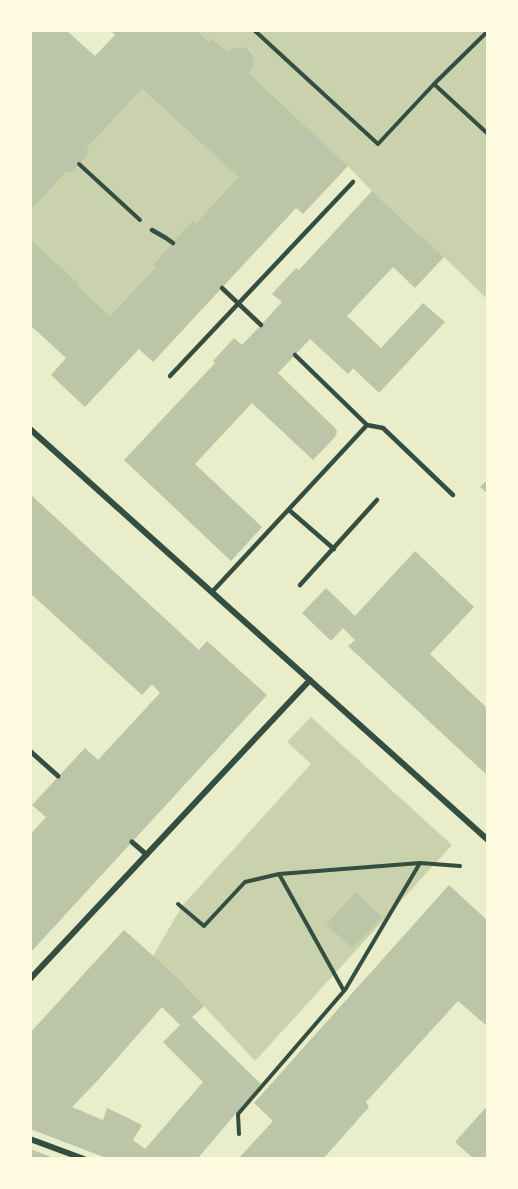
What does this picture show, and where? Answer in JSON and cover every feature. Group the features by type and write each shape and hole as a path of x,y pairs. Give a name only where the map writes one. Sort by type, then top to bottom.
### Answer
{"street":[{"path":"30,429 488,840"},
{"path":"30,980 310,680"},
{"path":"30,751 58,776"},
{"path":"132,842 147,855"},
{"path":"30,1138 84,1159"}],"lane":[{"path":"170,376 353,182"},
{"path":"152,230 173,243"},
{"path":"222,288 261,325"},
{"path":"295,355 367,425 383,428 453,495"},
{"path":"212,592 367,425"},
{"path":"300,585 377,500"},
{"path":"289,510 334,549"}],"path":[{"path":"254,30 378,144 434,84 487,34"},
{"path":"434,84 488,134"},
{"path":"79,164 152,230"},
{"path":"239,1134 238,1114 344,991 420,863"},
{"path":"178,904 204,926 245,882 279,874 420,863 460,866"},
{"path":"279,874 344,991"}],"green space":[{"path":"196,30 488,30 488,300 249,73 254,68 253,53 246,47 232,48 228,52 212,38 209,42"},
{"path":"142,89 238,177 196,223 194,221 110,316 30,242 30,212 64,174 72,172 87,156 88,147"},
{"path":"311,717 452,845 255,1061 178,978 153,956 182,906 311,764 287,742"}],"building":[{"path":"30,30 66,30 95,56 115,35 110,30 196,30 209,42 212,38 228,52 232,48 246,47 253,54 254,68 249,73 348,166 303,214 296,208 153,362 139,349 85,407 51,375 66,358 30,325 30,244 32,241 110,316 155,267 153,265 193,220 196,223 238,177 142,89 88,147 87,156 72,172 64,174 30,212"},
{"path":"372,191 444,257 415,288 393,267 347,316 381,348 423,303 445,322 379,393 353,368 348,374 310,339 278,373 336,429 335,437 313,460 252,403 195,464 262,527 231,561 124,460 215,363 213,361 234,338 242,345 261,325 282,302 272,294 296,268 299,270"},
{"path":"488,479 488,494 480,487"},
{"path":"30,494 199,650 207,641 267,695 30,953 30,835 46,817 32,805 85,748 98,760 160,693 152,684 142,695 30,593"},
{"path":"415,551 474,607 430,654 488,709 488,776 348,646 355,640 343,628 331,641 302,613 326,588 355,616"},
{"path":"449,885 488,921 488,1027 458,1001 366,1102 369,1107 323,1159 238,1159 273,1121 254,1103"},
{"path":"356,892 382,917 352,948 326,924"},
{"path":"124,930 178,978 204,1006 192,1017 261,1084 197,1159 109,1159 30,1129 30,1033","holes":["162,1007 180,1025 163,1042 203,1082 145,1149 133,1140 142,1125 107,1108 103,1120 72,1107"]},
{"path":"488,1105 488,1159 474,1159 455,1142"},
{"path":"30,1149 57,1159 30,1159"}]}
